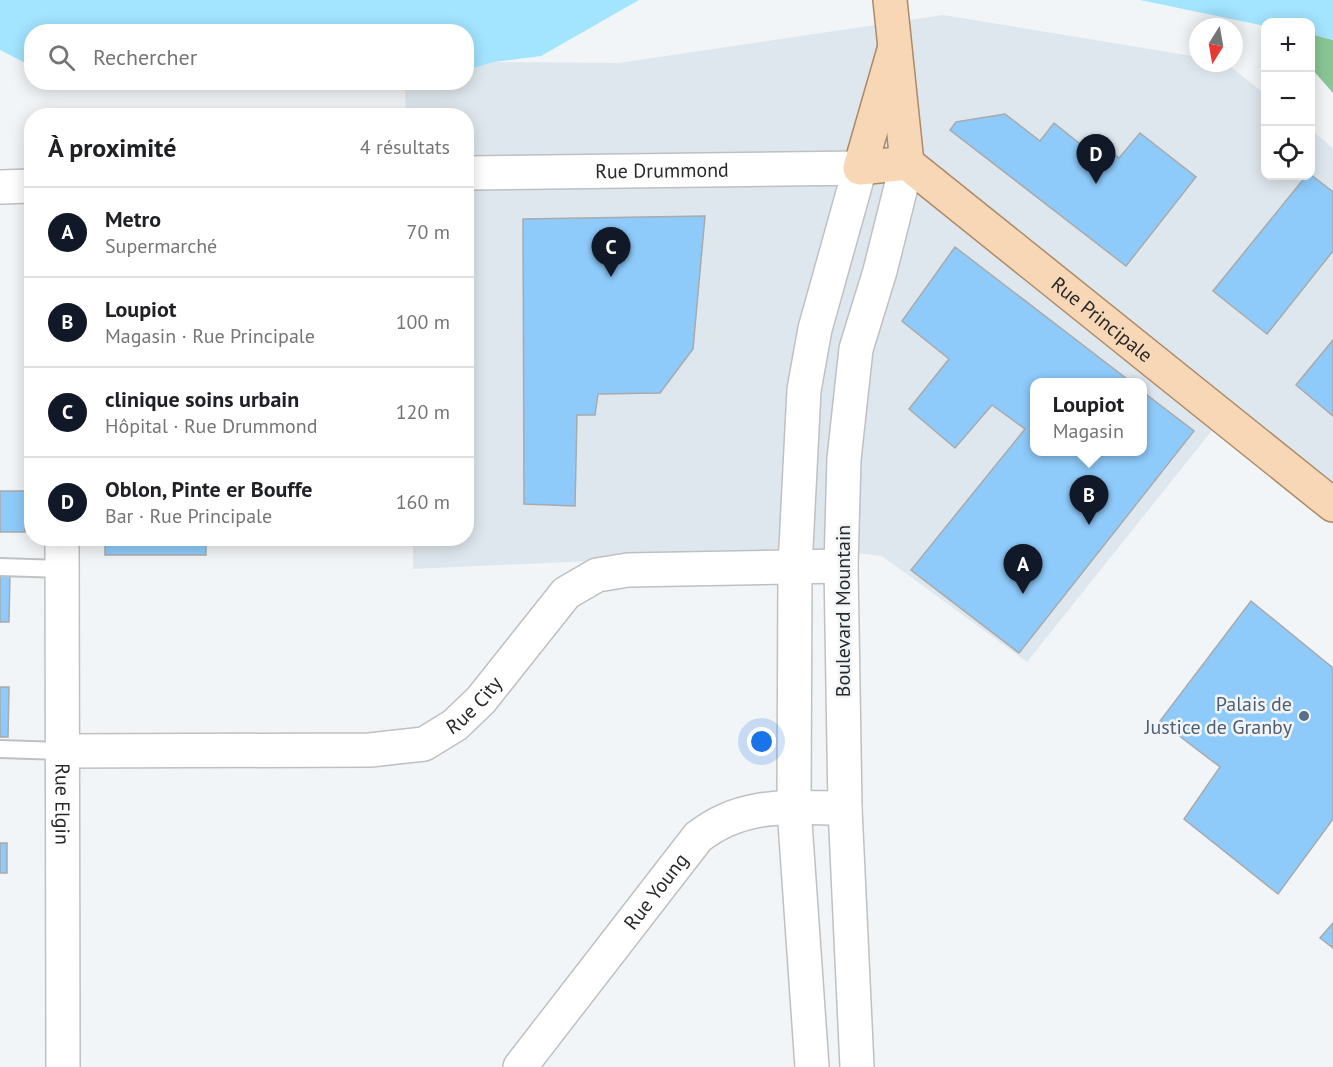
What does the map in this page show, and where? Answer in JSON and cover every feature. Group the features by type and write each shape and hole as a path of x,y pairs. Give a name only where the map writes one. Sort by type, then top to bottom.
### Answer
{"main road":[{"path":"890,0 907,163 860,168 894,50"},
{"name":"Rue Principale","path":"907,163 1333,505"}],"street":[{"name":"Boulevard Mountain","path":"857,1067 845,808 841,566 844,459 856,349 880,271 907,163"},
{"name":"Rue Drummond","path":"474,173 860,168"},
{"path":"812,1067 794,808 795,567 804,390 815,328 860,168"},
{"path":"0,187 24,186"},
{"name":"Rue Elgin","path":"62,554 63,1067"},
{"name":"Rue City","path":"62,751 370,750 424,744 455,725 481,700 566,593 597,575 628,570 841,566"},
{"name":"Rue Young","path":"520,1067 698,837 718,821 753,809 845,808"}],"lane":[{"path":"0,567 62,554"},
{"path":"0,749 62,751"}],"shaded area":[{"path":"943,15 1189,56 1189,72 1237,72 1261,91 1261,180 1315,180 1315,133 1333,148 1333,516 1214,428 1027,662 882,556 829,550 413,569 413,546 474,546 474,108 406,108 405,90 474,90 474,68 494,62 618,63"}],"green space":[{"path":"1315,35 1333,40 1333,93 1315,73"}],"water":[{"path":"0,0 639,0 541,56 494,62 474,68 474,24 24,24 24,62 0,50"},
{"path":"1140,0 1333,0 1333,40 1315,35 1315,18 1261,18 1261,25 1243,21 1243,18 1227,18"}],"building":[{"path":"1005,114 1040,141 1054,123 1089,151 1097,141 1119,158 1140,133 1196,177 1126,266 950,130 956,122"},
{"path":"1315,178 1333,192 1333,251 1267,334 1213,291 1303,180 1315,180"},
{"path":"705,216 693,349 660,393 598,394 595,415 577,415 575,506 524,504 523,219"},
{"path":"955,247 1126,378 1030,378 1030,456 1147,456 1147,395 1194,431 1019,653 911,570 1025,429 992,405 955,448 909,409 949,359 902,321"},
{"path":"1333,340 1333,416 1296,385"},
{"path":"0,491 24,491 24,532 0,532"},
{"path":"105,546 206,546 206,555 105,555"},
{"path":"0,575 10,575 9,622 0,622"},
{"path":"1251,601 1333,668 1333,819 1278,894 1184,819 1220,767 1160,721"},
{"path":"0,687 9,687 8,737 0,737"},
{"path":"0,843 7,843 7,873 0,873"},
{"path":"1333,923 1333,948 1320,938"}],"place":[{"name":"Oblon, Pinte er Bouffe","path":"1096,184"},
{"name":"clinique soins urbain","path":"611,277"},
{"name":"Loupiot","path":"1089,525"},
{"name":"Metro","path":"1023,594"},
{"name":"Palais de Justice de Granby","path":"1304,716"}]}
